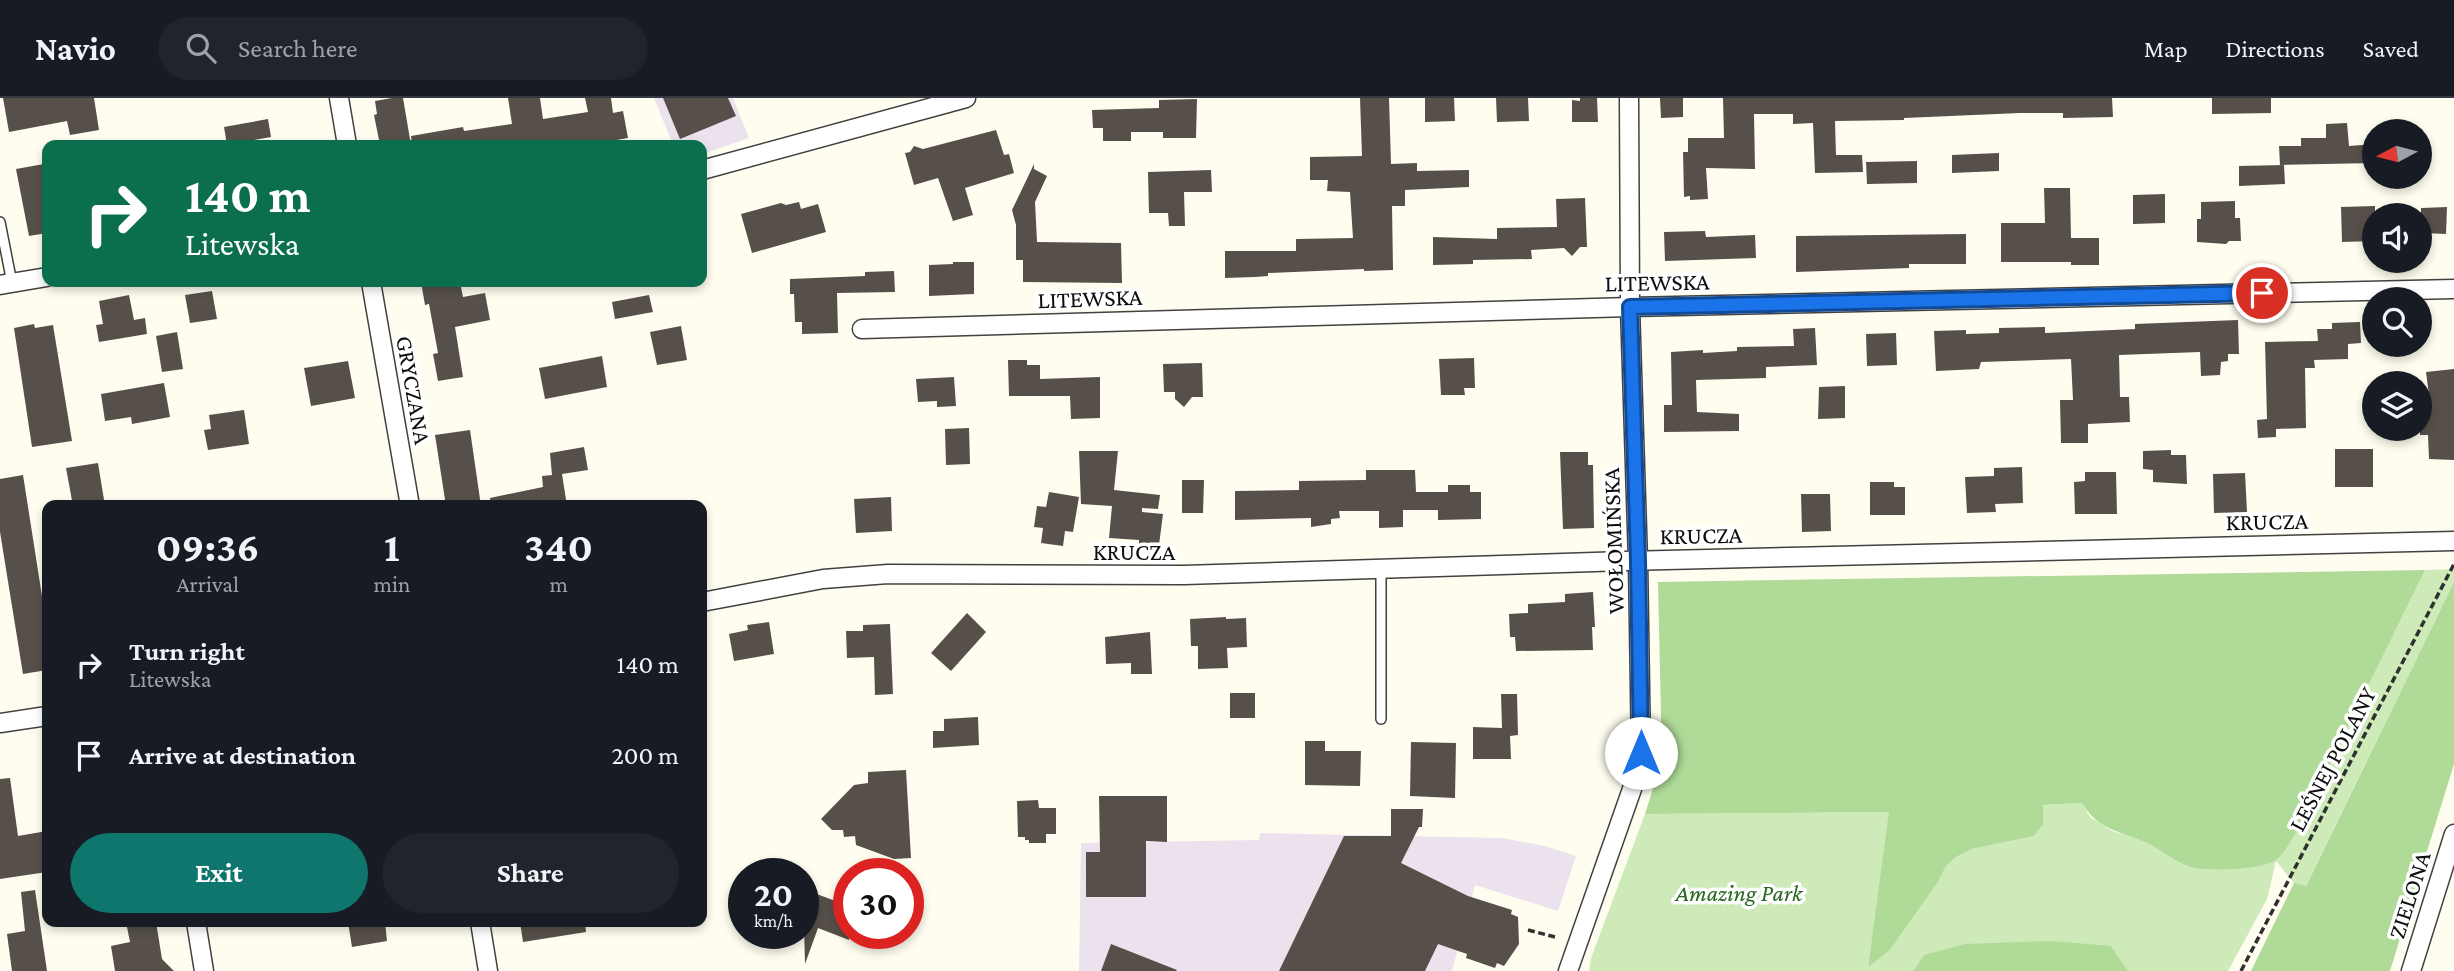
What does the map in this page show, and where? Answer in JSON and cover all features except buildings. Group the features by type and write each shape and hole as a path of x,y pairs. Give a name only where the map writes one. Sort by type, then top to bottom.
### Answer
{"street":[{"path":"339,98 346,140"},
{"path":"707,169 967,98"},
{"name":"WOŁOMIŃSKA","path":"1568,971 1632,789 1641,753 1630,307 1629,98"},
{"path":"6,284 42,278"},
{"name":"GRYCZANA","path":"372,287 409,500"},
{"name":"LITEWSKA","path":"862,329 1630,307 2454,289"},
{"name":"KRUCZA","path":"707,601 822,579 888,574 1171,576 1381,568 2454,541"},
{"path":"0,723 42,717"},
{"name":"ZIELONA","path":"2410,971 2454,834"},
{"path":"197,927 204,971"},
{"path":"481,927 488,971"}],"lane":[{"path":"0,222 6,284"},
{"path":"1381,568 1381,719"}],"path":[{"name":"LEŚNEJ POLANY","path":"2241,971 2454,564"},
{"path":"1528,930 1555,937"}],"shaded area":[{"path":"654,98 733,98 749,138 707,152 707,140 671,140"},
{"path":"1260,833 1502,838 1545,846 1576,856 1558,911 1475,885 1452,971 1079,971 1081,843 1259,840"}],"green space":[{"name":"Amazing Park","path":"2454,569 2454,582 2305,887 2294,883 2276,861 2267,899 2228,971 2128,971 2111,946 1924,955 1913,971 1589,971 1591,958 1645,814 1890,812 1868,966 1890,950 1938,882 1946,866 1972,849 2034,836 2042,805 2082,803 2090,817 2112,831 2161,849 2188,866 2276,860 2297,831 2425,570"},
{"path":"2425,570 2297,831 2281,855 2266,864 2231,869 2188,866 2145,842 2102,824 2082,803 2043,805 2043,824 2034,836 1972,849 1946,866 1938,882 1890,950 1868,967 1889,812 1645,814 1662,760 1658,582"},
{"path":"2454,582 2454,764 2390,971 2251,971 2294,883 2306,886"},
{"path":"2051,941 2111,946 2128,971 1913,971 1924,955 1965,944"}],"route":[{"path":"1641,753 1630,307 2262,293"}]}
